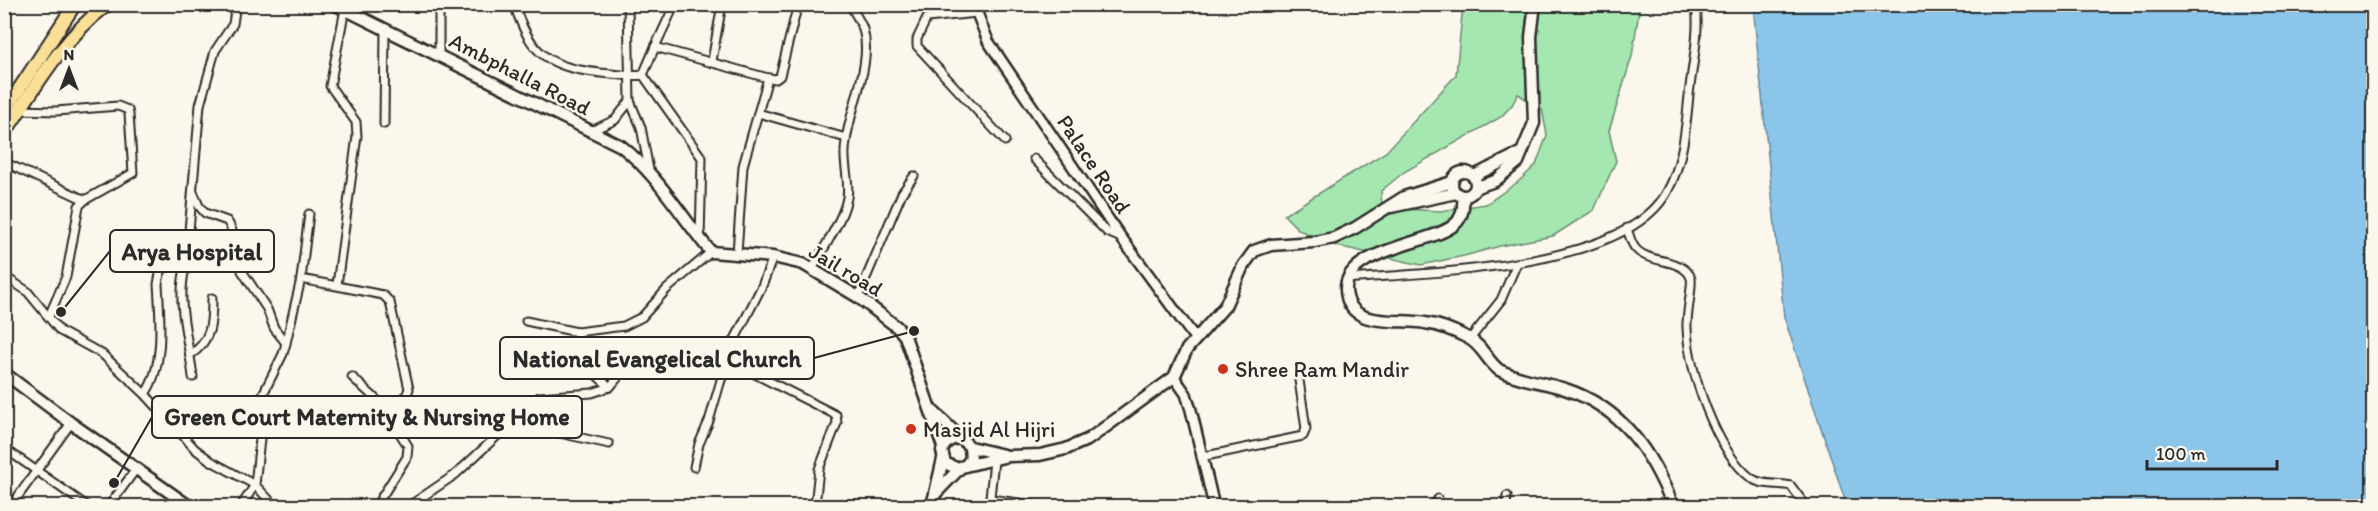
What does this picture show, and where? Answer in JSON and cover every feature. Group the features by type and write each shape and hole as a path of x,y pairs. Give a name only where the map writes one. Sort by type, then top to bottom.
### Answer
{"main road":[{"path":"4,112 75,4"},
{"path":"4,134 52,60 76,31 108,4"},
{"name":"Ambphalla Road","path":"334,4 621,146 649,173"},
{"path":"1475,182 1495,181 1512,169 1534,123 1531,37 1535,4"},
{"path":"943,459 948,465 963,466 994,461 1008,456 1040,455 1089,439 1174,376 1195,338 1226,306 1243,266 1254,251 1271,245 1334,238 1355,228 1384,208 1404,197 1452,182 1458,173 1470,172 1475,182 1472,194 1384,208"},
{"path":"649,173 711,252"},
{"path":"1452,182 1464,208 1453,227 1390,248 1360,265 1347,279 1347,298 1353,310 1360,315 1375,319 1425,323 1442,327 1470,339 1481,347 1499,370 1591,400 1630,430 1653,463 1673,507"},
{"name":"Jail road","path":"711,252 794,260 813,268 858,297 897,327 906,336 943,447"},
{"path":"6,376 189,507"},
{"path":"929,407 966,443 970,459 936,494"},
{"path":"932,507 943,459 943,447 953,438 1008,456"}],"street":[{"path":"193,377 184,321 182,290 199,112 204,87 216,51 233,24 236,4"},
{"path":"439,4 439,55"},
{"path":"514,4 531,43 547,59 573,70 629,76 643,75"},
{"path":"628,4 630,101 640,127 649,173"},
{"path":"643,75 675,4"},
{"path":"712,61 722,4"},
{"path":"655,47 776,79 780,76 798,4"},
{"path":"813,268 847,201 844,152 865,51 863,30 850,4"},
{"path":"952,14 954,4"},
{"path":"1347,279 1517,263 1594,245 1627,228 1660,203 1674,176 1686,124 1696,4"},
{"path":"338,285 357,136 356,122 330,86 345,9"},
{"path":"977,9 927,18 917,39 917,46 1005,141"},
{"name":"Palace Road","path":"977,9 988,41 1121,238 1195,338"},
{"path":"384,124 385,28"},
{"path":"643,75 702,158 700,239"},
{"path":"737,253 743,166 768,78"},
{"path":"591,131 615,120 630,101"},
{"path":"20,110 56,111 108,106 118,106 128,110 133,173 85,200 77,212 66,277 49,316"},
{"path":"758,113 846,138"},
{"path":"1034,159 1107,232 1121,238"},
{"path":"4,162 85,200"},
{"path":"858,297 902,193 914,176"},
{"path":"192,190 205,213 227,221 229,224 236,240 242,271 267,309 273,328 286,343"},
{"path":"241,507 255,485 261,430 256,408 283,354 301,279 309,214"},
{"path":"1627,228 1635,249 1684,269 1691,276 1692,284 1687,315 1690,353 1696,379 1721,440 1751,478 1764,483 1791,486 1806,507"},
{"path":"526,321 577,332 616,328 638,320 673,283 711,252"},
{"path":"694,467 699,444 730,360 732,345 762,286 773,257"},
{"path":"1470,339 1501,300 1517,263"},
{"path":"145,394 151,386 159,361 159,279 164,267"},
{"path":"4,276 27,291 60,331 102,354 145,394 195,449 211,461 255,485 275,507"},
{"path":"301,279 383,295 390,302 409,389 394,424"},
{"path":"190,356 201,346 209,333 212,298"},
{"path":"577,332 580,361 610,387"},
{"path":"409,507 456,474 539,397 592,393 610,387 650,342 661,343 699,358 730,360 836,415 837,423 819,470 814,507"},
{"path":"352,376 378,401 381,414 394,424 406,441 409,452 376,507"},
{"path":"1174,376 1186,394 1191,410 1214,507"},
{"path":"1201,457 1303,436 1306,429 1299,380"},
{"path":"11,507 71,423"},
{"path":"503,432 541,429 609,444"},
{"path":"4,448 87,507"},
{"path":"994,461 990,503 1041,507"},
{"path":"109,507 136,469"},
{"path":"1506,507 1507,496"},
{"path":"1434,507 1438,499"}],"green space":[{"path":"1463,5 1640,5 1632,56 1609,131 1616,161 1594,210 1553,236 1421,265 1333,245 1299,230 1284,215 1386,152 1456,75","holes":["1518,94 1542,109 1547,135 1536,165 1518,182 1486,204 1440,211 1382,208 1381,191 1404,172 1501,117"]}],"water":[{"path":"1753,5 2373,5 2373,506 1847,506 1784,317"}],"place":[{"name":"Arya Hospital","path":"61,312"},
{"name":"National Evangelical Church","path":"914,331"},
{"name":"Shree Ram Mandir","path":"1223,369"},
{"name":"Masjid Al Hijri","path":"911,429"},
{"name":"Green Court Maternity & Nursing Home","path":"114,483"}]}
